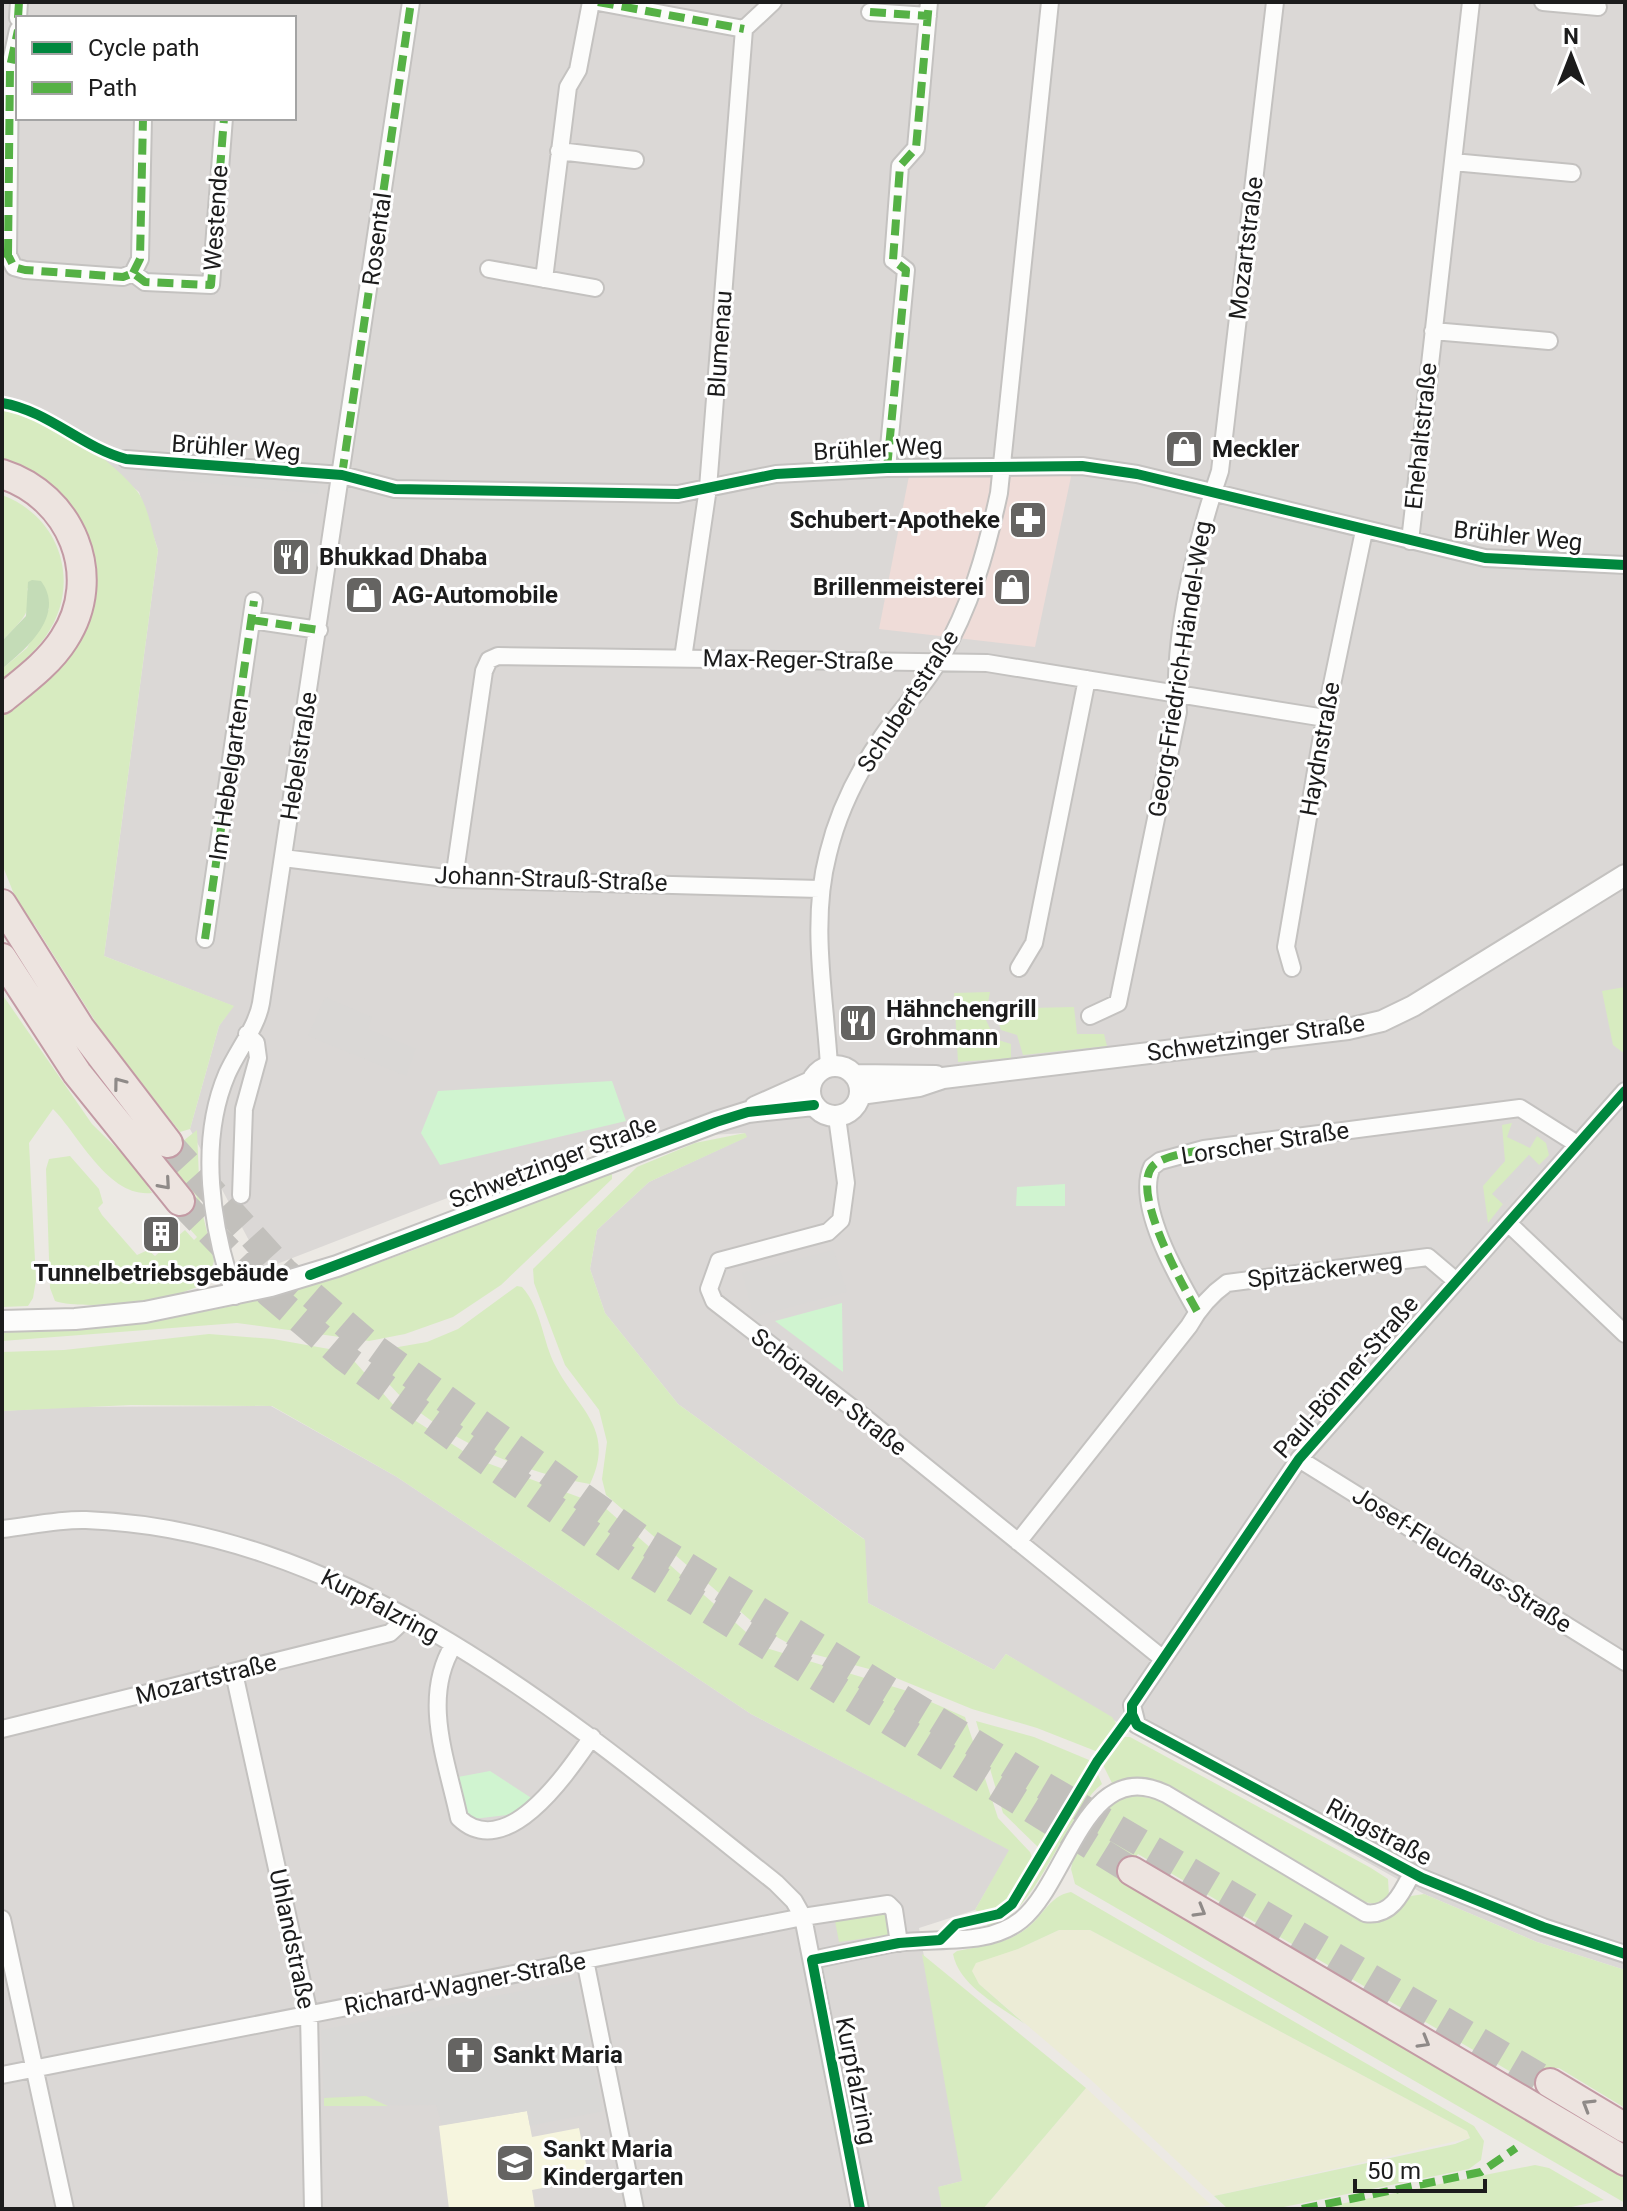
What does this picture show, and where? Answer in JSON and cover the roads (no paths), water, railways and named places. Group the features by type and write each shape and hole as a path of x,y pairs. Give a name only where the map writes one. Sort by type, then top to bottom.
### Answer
{"highway":[{"path":"2,474 40,492 61,514 79,551 82,577 78,609 64,640 45,662 2,699"},
{"path":"2,486 26,497 57,527 68,551 71,573 70,594 57,629 34,658 2,686"},
{"path":"2,904 80,1028 168,1143"},
{"path":"4,964 77,1073 180,1201"},
{"path":"1132,1871 1625,2161"},
{"path":"1550,2083 1625,2128"}],"street":[{"name":"Rosental","path":"342,475 411,2"},
{"path":"544,279 568,87 578,70 591,2"},
{"path":"598,2 744,29 773,2"},
{"name":"Schubertstraße","path":"829,1066 819,926 820,889 841,813 859,774 939,662 968,608 985,556 1003,464 1050,2"},
{"name":"Mozartstraße","path":"1213,493 1220,471 1275,2"},
{"name":"Ehehaltstraße","path":"1410,541 1471,2"},
{"path":"1543,2 1598,7"},
{"path":"870,12 928,9 916,148 900,166 893,260 906,270 887,468"},
{"name":"Blumenau","path":"683,658 708,488 744,29"},
{"name":"Westende","path":"16,44 10,67 6,108 5,254 14,267 123,277 133,273 145,282 211,285 224,120"},
{"path":"133,273 140,259 143,120"},
{"path":"559,151 635,160"},
{"path":"1453,162 1572,173"},
{"path":"489,269 595,288"},
{"name":"Ehehaltstraße","path":"1433,331 1549,341"},
{"name":"Brühler Weg","path":"126,459 342,475 395,489 678,494 776,474 1003,464 1082,466 1137,474 1364,531 1516,562 1625,565"},
{"name":"Hebelstraße","path":"235,1296 214,1206 210,1139 214,1108 260,1009 342,475"},
{"name":"Georg-Friedrich-Händel-Weg","path":"1090,1016 1118,1003 1178,712 1174,678 1206,508 1213,493"},
{"name":"Haydnstraße","path":"1292,968 1286,947 1325,718 1364,531"},
{"name":"Im Hebelgarten","path":"205,939 254,601"},
{"path":"252,620 319,630"},
{"name":"Max-Reger-Straße","path":"454,879 484,671 489,660 498,656 987,663 1325,718"},
{"path":"1019,968 1034,943 1087,679"},
{"name":"Johann-Strauß-Straße","path":"283,858 454,879 820,889"},
{"name":"Schwetzinger Straße","path":"857,1085 919,1086 943,1078 1095,1062 1162,1050 1348,1029 1382,1021 1413,1006 1625,875"},
{"path":"241,1195 244,1109 258,1058 256,1043 247,1034"},
{"path":"829,1066 840,1068 857,1085 849,1112 837,1117 826,1115 814,1105 811,1082 819,1071 829,1066"},
{"name":"Schwetzinger Straße","path":"2,1321 109,1317 235,1296 337,1266 748,1112 766,1100 799,1090 811,1082"},
{"name":"Paul-Bönner-Straße","path":"1132,1714 1132,1705 1162,1658 1299,1459 1625,1091"},
{"name":"Schwetzinger Straße","path":"748,1112 814,1105"},
{"name":"Lorscher Straße","path":"1197,1311 1177,1278 1147,1189 1152,1167 1160,1161 1204,1149 1520,1108 1577,1144"},
{"name":"Schönauer Straße","path":"837,1117 846,1183 846,1208 841,1220 828,1232 719,1261 709,1289 714,1301 1162,1658"},
{"path":"1508,1223 1625,1334"},
{"name":"Spitzäckerweg","path":"1197,1311 1212,1293 1227,1283 1266,1276 1428,1257 1455,1280"},
{"path":"1018,1542 1189,1326 1197,1311"},
{"name":"Josef-Fleuchaus-Straße","path":"1299,1459 1625,1662"},
{"name":"Kurpfalzring","path":"2,1529 84,1520 176,1529 279,1557 346,1584 453,1646 592,1737 776,1883 794,1901 803,1917 860,2209"},
{"name":"Mozartstraße","path":"2,1729 390,1633 405,1619"},
{"path":"453,1646 438,1679 436,1707 459,1818 468,1826 483,1829 506,1824 531,1812 550,1796 592,1737"},
{"name":"Uhlandstraße","path":"234,1673 309,2014 313,2209"},
{"name":"Ringstraße","path":"1132,1714 1137,1725 1412,1873 1543,1927 1625,1954"},
{"path":"812,1960 899,1943 980,1937 1005,1931 1024,1918 1055,1879 1099,1801 1130,1787 1153,1788 1166,1794 1365,1913 1380,1914 1388,1909 1412,1873"},
{"name":"Richard-Wagner-Straße","path":"2,2075 803,1917 888,1904 894,1910 899,1943"},
{"path":"2,1919 65,2209"},
{"path":"585,1960 635,2209"}],"tunnel":[{"path":"168,1143 284,1271 366,1342 639,1537 1041,1784 1550,2083"},
{"path":"180,1201 269,1293 345,1358 482,1458 628,1560 1132,1871"}],"place":[{"name":"Meckler","path":"1184,449"},
{"name":"Schubert-Apotheke","path":"1028,520"},
{"name":"Bhukkad Dhaba","path":"291,557"},
{"name":"Brillenmeisterei","path":"1012,587"},
{"name":"AG-Automobile","path":"364,595"},
{"name":"Hähnchengrill Grohmann","path":"858,1023"},
{"name":"Tunnelbetriebsgebäude","path":"161,1234"},
{"name":"Sankt Maria","path":"465,2055"},
{"name":"Sankt Maria Kindergarten","path":"515,2163"}]}
